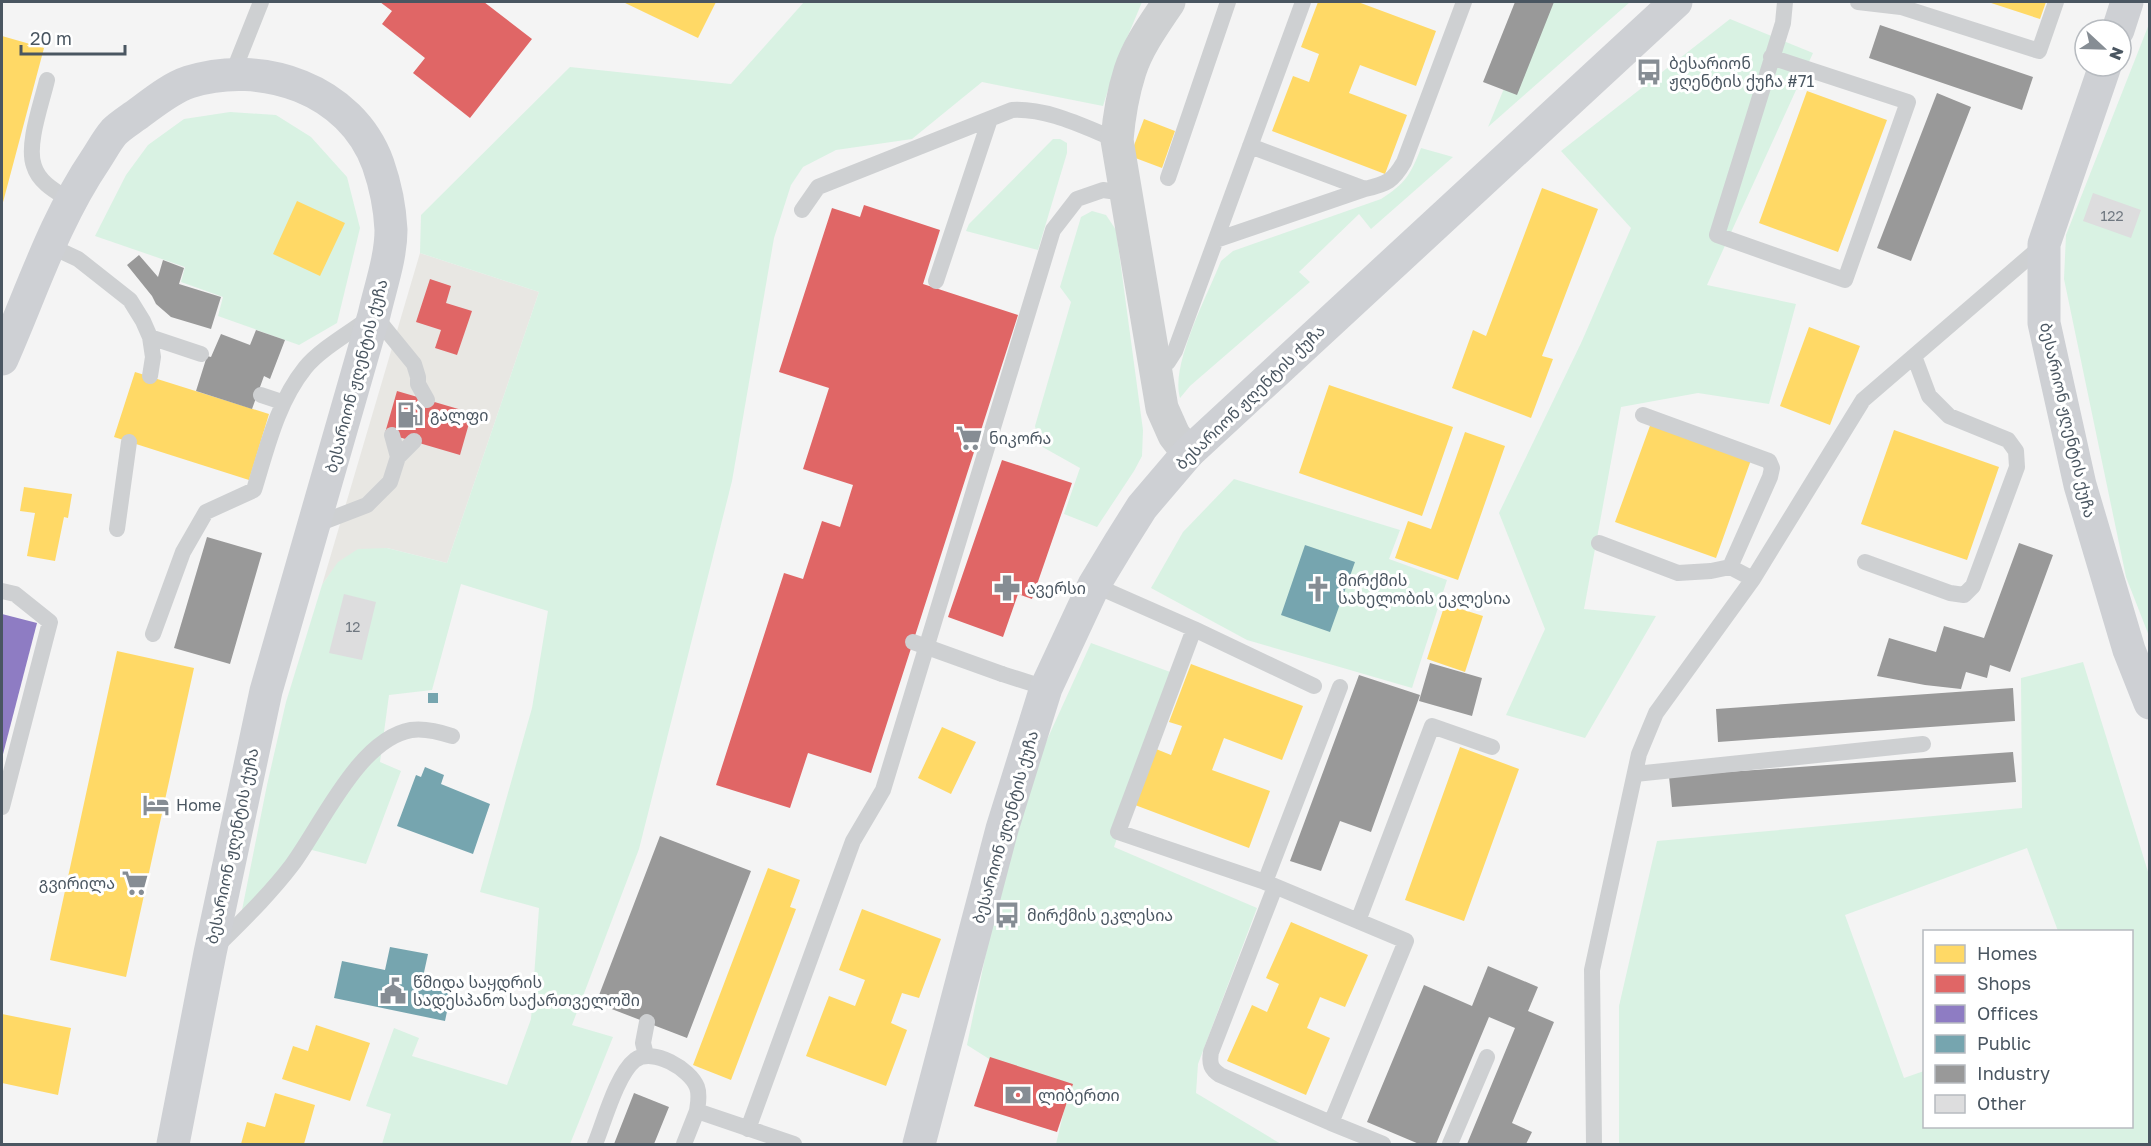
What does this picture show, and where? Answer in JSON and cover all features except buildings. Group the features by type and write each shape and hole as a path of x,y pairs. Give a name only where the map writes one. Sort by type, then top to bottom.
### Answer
{"main road":[{"name":"ბესარიონ ჟღენტის ქუჩა","path":"922,1144 1002,829 1046,688 1094,585 1142,507 1188,453 1676,2"},
{"path":"2122,18 2127,2"},
{"name":"ბესარიონ ჟღენტის ქუჩა","path":"2,359 48,245 86,174 115,132 158,99 188,82 232,75 261,75 299,84 327,99 349,117 366,138 378,164 387,198 391,232 387,258 374,315 266,691 210,953 173,1144"},
{"name":"ბესარიონ ჟღენტის ქუჩა","path":"2101,78 2044,244 2044,323 2080,485 2129,650 2150,704"}],"street":[{"path":"1168,2 1151,29 1131,69 1120,111 1117,140 1162,408 1174,435 1188,453"}],"lane":[{"path":"232,75 261,2"},
{"path":"1168,178 1228,2"},
{"path":"1155,367 1168,362 1175,351 1303,2"},
{"path":"1216,240 1365,189 1383,185 1396,176 1404,162 1464,2"},
{"path":"1771,57 1908,102 1845,280 1717,235 1771,57 1783,23 1785,2"},
{"path":"1858,2 1902,4 2039,51 2056,2"},
{"path":"47,80 32,145 34,166 44,183 71,201"},
{"path":"802,210 818,187 1012,110 1027,109 1045,113 1117,140"},
{"path":"936,280 990,119"},
{"path":"1250,146 1365,189"},
{"path":"748,1129 853,841 883,790 1053,230 1077,199 1103,190 1125,193"},
{"path":"1594,1144 1592,970 1639,754 1656,713 1753,579 1863,400 2044,244"},
{"path":"48,245 78,259 130,300 150,337 153,357 150,376"},
{"path":"153,634 183,552 206,512 254,490 282,402 311,362 374,315 414,364 418,377 412,389 427,400"},
{"path":"150,337 201,354"},
{"path":"1865,562 1950,593 1964,595 1973,586 2017,467 2016,451 2008,440 1949,416 1929,396 1914,356"},
{"path":"261,394 282,402"},
{"path":"1643,415 1769,461 1772,468 1770,477 1730,567"},
{"path":"392,435 398,456"},
{"path":"315,525 368,505 390,482 398,456 414,441"},
{"path":"117,529 129,442"},
{"path":"1599,543 1678,573 1730,567 1753,579"},
{"path":"1094,585 1194,629 1314,687"},
{"path":"2,591 15,594 50,622 2,807"},
{"path":"1194,629 1118,831 1270,884 1406,941 1331,1123"},
{"path":"913,642 1046,688"},
{"path":"1340,687 1210,1052 1209,1062 1213,1070 1221,1075 1383,1144"},
{"path":"1358,921 1432,726 1492,747"},
{"path":"210,953 291,866 328,807 369,756 396,736 412,730 437,731 452,736"},
{"path":"1635,774 1923,744"},
{"path":"646,1055 644,1043 647,1022"},
{"path":"595,1144 623,1072 636,1059 646,1055 660,1057 674,1065 697,1087 699,1101 697,1111 684,1144"},
{"path":"1450,1144 1487,1057"},
{"path":"697,1111 794,1144"}],"shaded area":[{"path":"420,253 539,292 447,563 387,548 339,562 322,585"}],"green space":[{"path":"804,2 1142,2 1117,62 1103,106 982,82 912,139 836,150 803,167 791,185 774,238 732,481 639,849 572,1025 613,1037 570,1144 382,1144 391,1114 366,1106 394,1028 419,1038 412,1056 507,1085 531,1019 539,908 480,892 532,708 548,611 461,584 432,690 389,695 380,762 401,771 366,864 312,850 294,853 241,915 286,702 322,585 338,562 358,549 387,548 447,563 539,292 420,253 421,215 570,67 731,84"},
{"path":"1540,2 1630,2 1488,127"},
{"path":"1730,19 1813,53 1707,285 1796,304 1769,404 1698,393 1621,407 1584,609 1656,616 1585,738 1506,715 1545,629 1499,513 1582,341 1631,228 1561,151"},
{"path":"2149,24 2149,636 2126,577 2064,279 2066,235 2128,78 2133,78 2133,65"},
{"path":"230,112 276,115 311,137 347,177 360,228 337,323 299,345 218,316 223,297 181,282 185,267 95,236 126,175 148,145 184,119"},
{"path":"1053,139 1060,139 1067,143 1067,153 1038,250 966,231 969,224"},
{"path":"1421,148 1453,157 1371,229 1359,214 1299,272 1310,282 1190,386 1180,398 1178,384 1185,349 1221,261 1233,251 1381,199 1406,178"},
{"path":"1092,211 1106,215 1116,230 1143,430 1142,456 1097,527 1064,514 1080,468 1039,445 1035,426 1071,302 1060,287 1081,217"},
{"path":"1234,479 1400,530 1389,559 1447,580 1412,688 1247,640 1151,588 1183,532"},
{"path":"1091,643 1173,673 1114,847 1257,908 1198,1064 1196,1093 1281,1144 1056,1144 1065,1107 967,1045 1016,808"},
{"path":"2083,662 2149,875 2149,1144 1619,1144 1619,1006 1657,841 2022,808 2021,678"}],"place":[{"name":"ბესარიონ ჟღენტის ქუჩა #71","path":"1649,72"},
{"name":"გალფი","path":"410,415"},
{"name":"ნიკორა","path":"969,438"},
{"name":"ავერსი","path":"1007,588"},
{"name":"მირქმის სახელობის ეკლესია","path":"1318,589"},
{"name":"Home","path":"156,805"},
{"name":"გვირილა","path":"135,883"},
{"name":"მირქმის ეკლესია","path":"1007,915"},
{"name":"წმიდა საყდრის სადესპანო საქართველოში","path":"393,991"},
{"name":"ლიბერთი","path":"1018,1095"}]}
